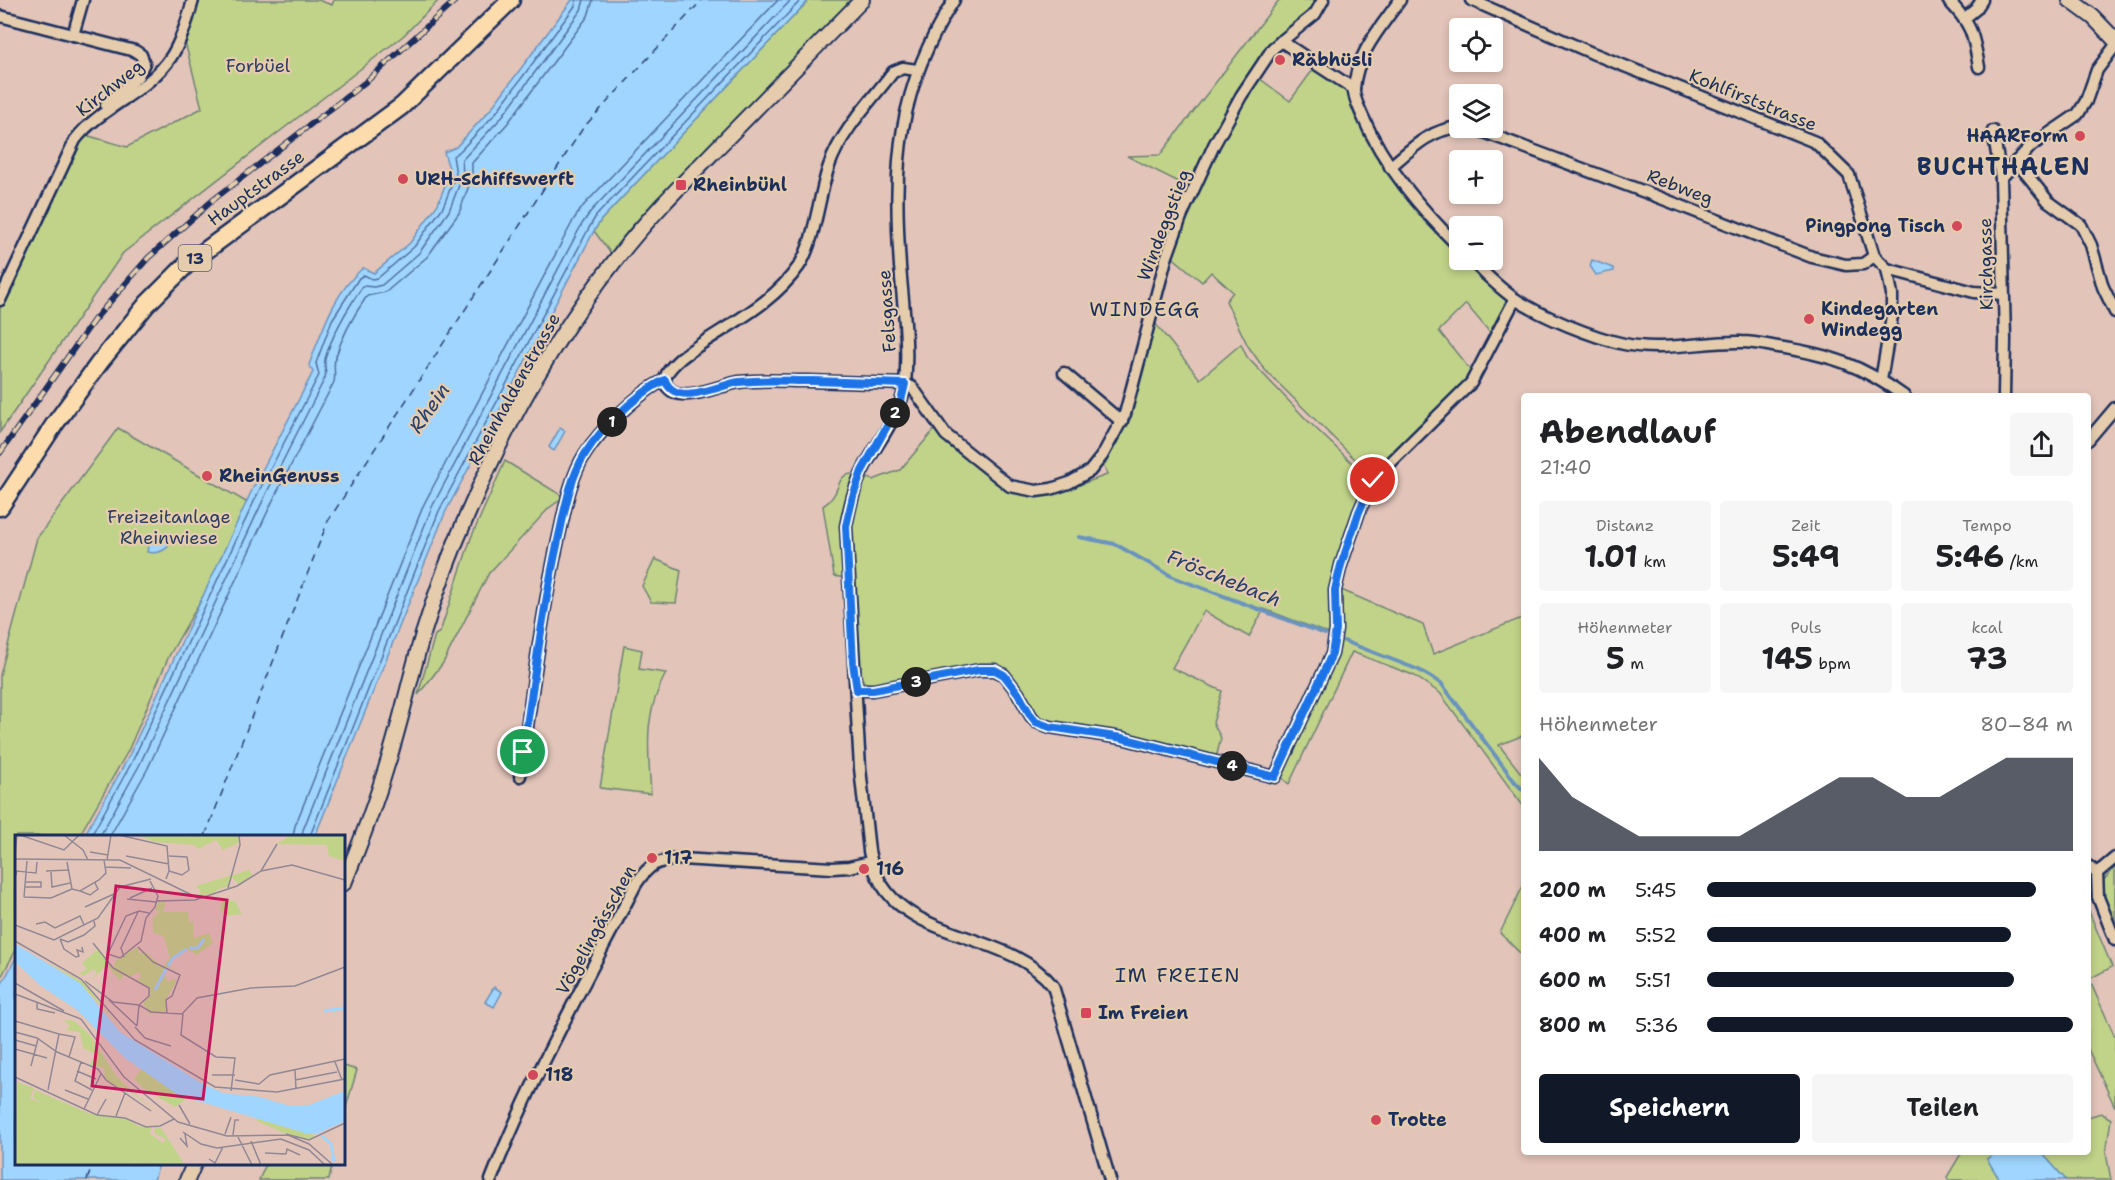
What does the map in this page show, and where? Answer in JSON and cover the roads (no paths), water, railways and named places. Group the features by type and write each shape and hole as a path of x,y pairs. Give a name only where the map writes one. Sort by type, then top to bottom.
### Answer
{"main road":[{"name":"Hauptstrasse","path":"0,507 54,425 100,362 147,304 186,265 402,106 511,0"},
{"name":"Rheinhaldenstrasse","path":"345,881 363,838 381,784 423,634 445,570 499,446 530,389 572,320 624,250 684,182 862,0"},
{"path":"2070,0 2093,17 2114,40"},
{"path":"186,1180 194,1165"}],"street":[{"path":"73,35 82,0"},
{"name":"Kirchweg","path":"0,300 75,140 82,131 160,70 171,57 181,38 193,0"},
{"name":"Felsgasse","path":"871,862 860,768 846,526 862,471 901,401 905,384 907,345 896,208 898,162 905,112 917,70 954,0"},
{"name":"Windeggstieg","path":"905,384 912,387 946,435 1010,486 1027,490 1051,489 1069,483 1090,471 1102,456 1122,422 1149,328 1158,284 1181,217 1235,106 1255,74 1281,41 1315,14 1323,0"},
{"path":"1400,0 1362,55 1354,96 1371,135 1390,167 1426,214 1449,237"},
{"name":"Kohlfirststrasse","path":"1471,0 1592,53 1815,142 1849,175 1874,256 1887,269"},
{"path":"1948,0 1965,18 1974,34 1979,67"},
{"path":"1965,18 1976,9 1982,0"},
{"path":"0,16 135,51 144,58 138,76 106,104 103,114"},
{"path":"2001,178 2031,146 2078,114 2086,101 2097,70 2114,40"},
{"path":"1281,41 1354,89"},
{"path":"905,384 764,380 737,383 684,395 672,391 667,387 665,380 669,368 772,297 799,266 809,240 829,165 838,144 893,72 903,68 917,70"},
{"path":"1390,167 1423,138 1449,128"},
{"name":"Kirchgasse","path":"1992,131 2001,178 2004,393"},
{"name":"Rebweg","path":"1500,138 1812,257 1846,265 1863,264 1874,256"},
{"path":"2016,161 2048,201 2081,225 2091,245 2103,287 2115,312"},
{"path":"1881,380 1892,316 1892,294 1887,269 1974,292 2003,294"},
{"path":"1481,270 1515,299 1575,329 1625,344 1656,346 1744,342 1818,353 1854,366 1900,393"},
{"path":"857,690 873,690 979,670 995,670 1009,680 1036,722 1050,727 1122,738 1275,777 1332,654 1336,630 1335,590 1359,512 1373,480 1471,383 1515,299"},
{"path":"1064,374 1122,422"},
{"path":"520,776 549,581 568,496 585,454 621,412 665,380"},
{"path":"2091,436 2115,408"},
{"path":"2097,873 2115,858"},
{"name":"Vögelingässchen","path":"491,1180 510,1131 636,884 646,869 658,861 681,859 832,868 871,862"},
{"path":"871,862 886,889 899,904 925,923 1013,955 1034,968 1053,986 1110,1180"},
{"path":"2091,868 2097,873 2098,897 2115,940"}],"water":[{"name":"Rhein","path":"572,0 809,0 601,220 594,231 445,513 315,835 85,835 127,760 253,488 313,372 309,365 337,300 344,288 363,268 374,273 410,243 438,204 450,172 444,152 456,147 490,110"},
{"path":"1592,260 1613,268 1614,271 1596,275 1590,266"},
{"path":"560,428 565,431 554,451 549,447"},
{"path":"166,533 173,538 166,548 156,553 147,552 151,541"},
{"path":"15,960 15,1165 159,1165 154,1180 0,1180 0,987"},
{"path":"494,987 502,992 494,1007 485,1002"},
{"path":"1992,1155 2044,1155 2066,1180 2000,1180 1987,1159"}],"waterway":[{"name":"Fröschebach","path":"1079,537 1115,544 1173,577 1325,634"},
{"name":"Fröschebach","path":"1344,641 1419,670 1441,683 1521,788"}],"railway":[{"path":"0,453 94,320 148,258 213,200 368,80 456,0"}],"place":[{"name":"Räbhüsli","path":"1280,60"},
{"name":"HAARForm","path":"2080,136"},
{"name":"URH-Schiffswerft","path":"403,179"},
{"name":"Rheinbühl","path":"681,185"},
{"name":"Pingpong Tisch","path":"1957,226"},
{"name":"Kindegarten Windegg","path":"1809,319"},
{"name":"RheinGenuss","path":"207,476"},
{"name":"117","path":"652,858"},
{"name":"116","path":"864,869"},
{"name":"Im Freien","path":"1086,1013"},
{"name":"118","path":"533,1075"},
{"name":"Trotte","path":"1376,1120"}],"district":[{"name":"BUCHTHALEN","path":"2004,167"},
{"name":"WINDEGG","path":"1145,309"},
{"name":"IM FREIEN","path":"1178,975"}],"park label":[{"name":"Forbüel","path":"258,66"},
{"name":"Freizeitanlage Rheinwiese","path":"169,527"}]}
